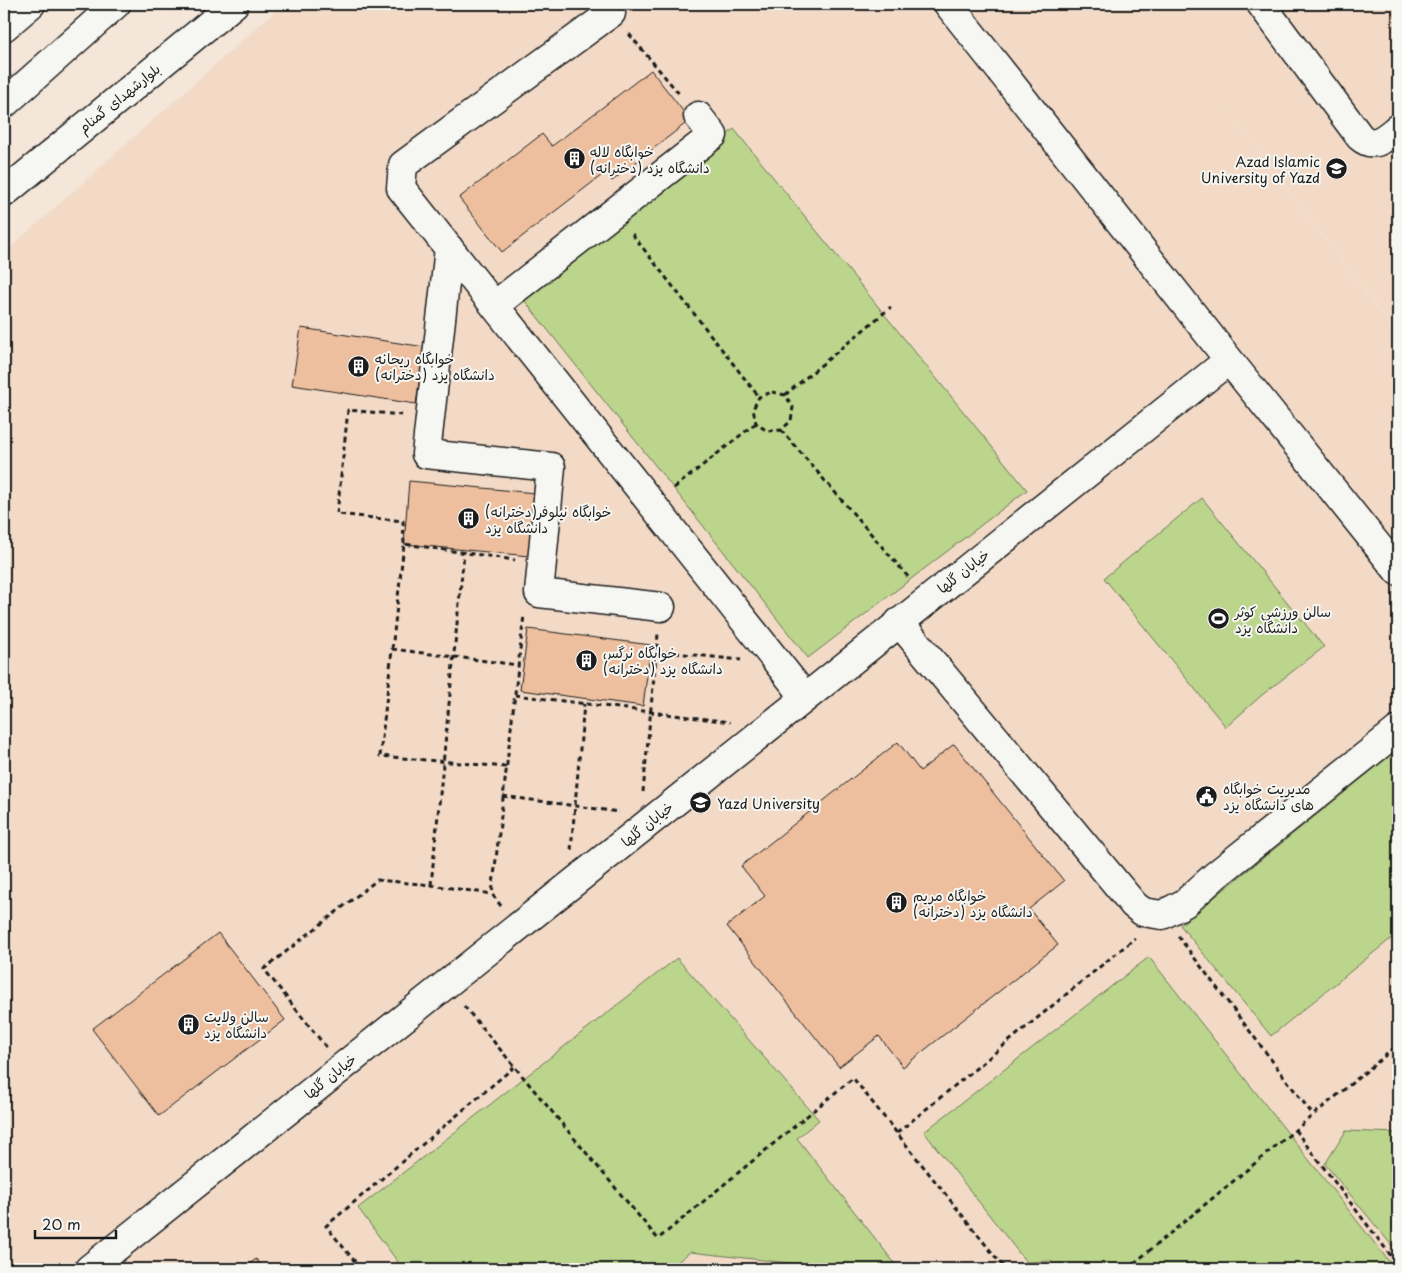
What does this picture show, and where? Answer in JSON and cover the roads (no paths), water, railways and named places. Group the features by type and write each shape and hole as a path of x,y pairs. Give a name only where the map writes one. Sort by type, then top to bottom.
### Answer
{"main road":[{"path":"4,27 31,4"},
{"path":"4,104 116,4"},
{"name":"بلوارشهدای گمنام","path":"4,193 234,4"},
{"path":"948,4 1398,571"},
{"path":"1261,4 1360,137 1366,142 1373,144 1384,140 1398,128"},
{"path":"611,13 403,165 401,188 805,697"},
{"path":"495,305 713,136 698,116"},
{"path":"448,248 426,454 551,467 539,594 661,607"},
{"name":"خیابان گلها","path":"89,1269 567,887 648,816 759,734 1229,360"},
{"path":"899,622 1134,905 1143,912 1162,916 1185,904 1216,875 1398,730"}],"place":[{"name":"خوابگاه لاله (دخترانه) دانشگاه یزد","path":"574,159"},
{"name":"Azad Islamic University of Yazd","path":"1336,169"},
{"name":"خوابگاه ریحانه (دخترانه) دانشگاه یزد","path":"359,366"},
{"name":"خوابگاه نیلوفر(دخترانه) دانشگاه یزد","path":"469,519"},
{"name":"سالن ورزشی کوثر دانشگاه یزد","path":"1219,619"},
{"name":"خوابگاه نرگس (دخترانه) دانشگاه یزد","path":"587,660"},
{"name":"مدیریت خوابگاه های دانشگاه یزد","path":"1207,796"},
{"name":"Yazd University","path":"701,803"},
{"name":"خوابگاه مریم (دخترانه) دانشگاه یزد","path":"897,903"},
{"name":"سالن ولایت دانشگاه یزد","path":"188,1024"}]}
